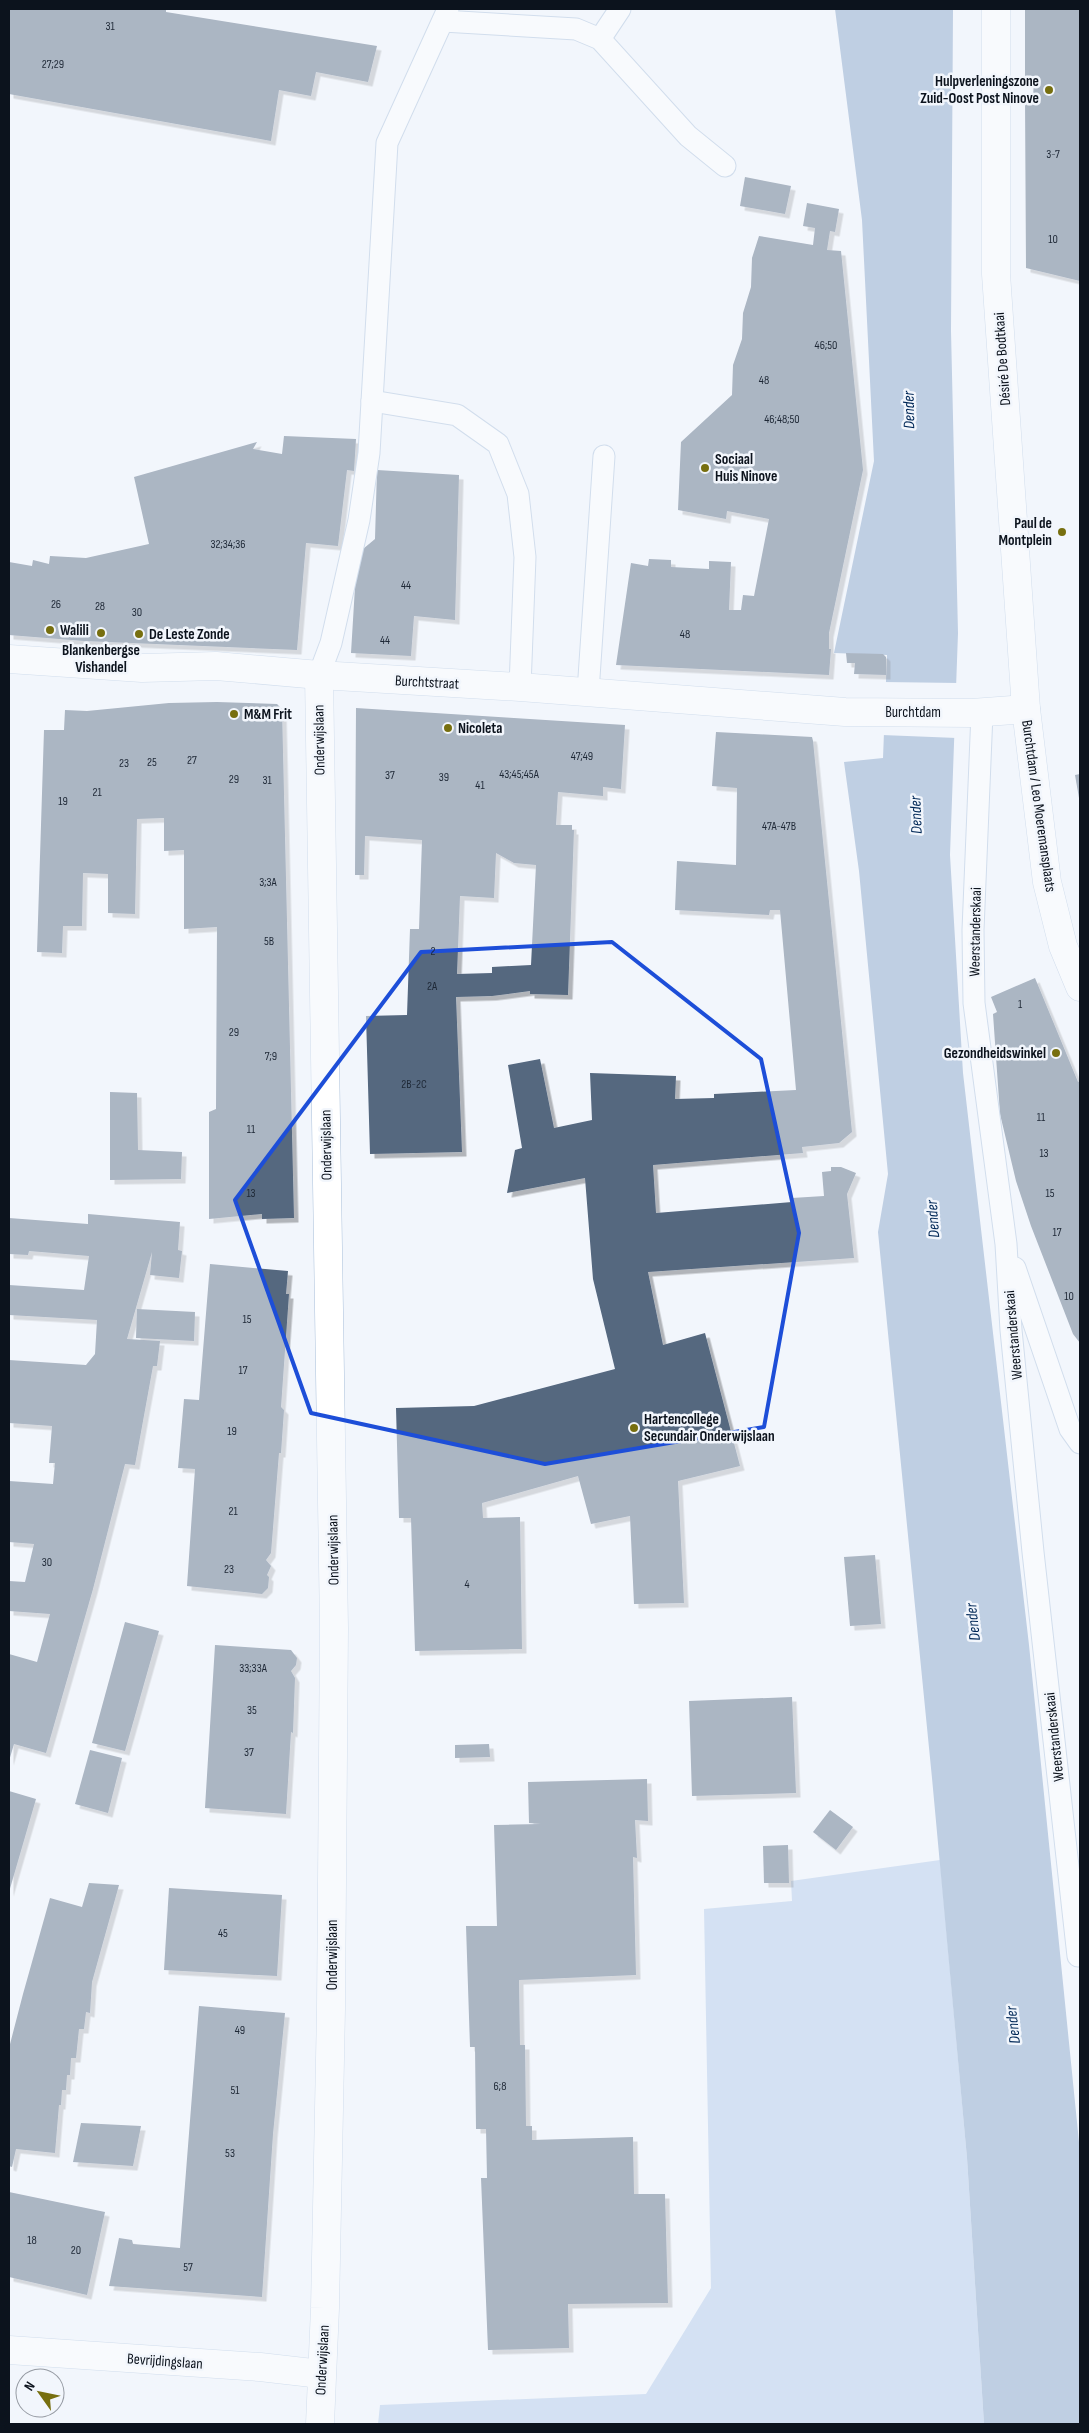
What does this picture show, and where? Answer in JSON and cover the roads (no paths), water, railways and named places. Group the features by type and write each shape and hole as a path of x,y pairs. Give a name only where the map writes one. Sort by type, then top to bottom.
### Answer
{"street":[{"name":"Désiré De Bodtkaai","path":"996,9 996,274 1026,710"},
{"name":"Burchtstraat","path":"9,659 142,668 216,666 844,712"},
{"name":"Onderwijslaan","path":"319,675 334,1628 331,2009 325,2308 320,2424"},
{"path":"971,712 1026,710"},
{"name":"Burchtdam / Leo Moeremansplaats","path":"1026,710 1047,882 1063,946 1080,988"},
{"name":"Burchtdam","path":"844,712 971,712"},
{"name":"Bevrijdingslaan","path":"9,2350 260,2367 321,2374"}],"lane":[{"path":"600,39 620,9"},
{"path":"319,675 331,643 359,520 369,453 387,142 446,15 576,29 600,39 688,136 725,166"},
{"path":"372,401 457,415 498,444 518,494 525,557 520,687"},
{"path":"588,692 604,456"},
{"name":"Weerstanderskaai","path":"971,712 974,1003 1006,1244 1011,1330 1033,1552 1078,1956"},
{"path":"1006,1244 1070,1429 1080,1443"}],"water":[{"name":"Dender","path":"835,9 953,9 951,331 958,633 950,855 963,1073 1029,1645 1080,2152 1080,2424 984,2424 967,2158 932,1778 878,1232 888,1174 859,871 844,762 883,758 887,655 834,653 874,461 862,220"}],"place":[{"name":"Hulpverleningszone Zuid-Oost Post Ninove","path":"1049,90"},
{"name":"Sociaal Huis Ninove","path":"705,468"},
{"name":"Paul de Montplein","path":"1062,532"},
{"name":"Walili","path":"50,630"},
{"name":"Blankenbergse Vishandel","path":"101,633"},
{"name":"De Leste Zonde","path":"139,634"},
{"name":"M&M Frit","path":"234,714"},
{"name":"Nicoleta","path":"448,728"},
{"name":"Gezondheidswinkel","path":"1056,1053"},
{"name":"Hartencollege Secundair Onderwijslaan","path":"634,1428"}]}
